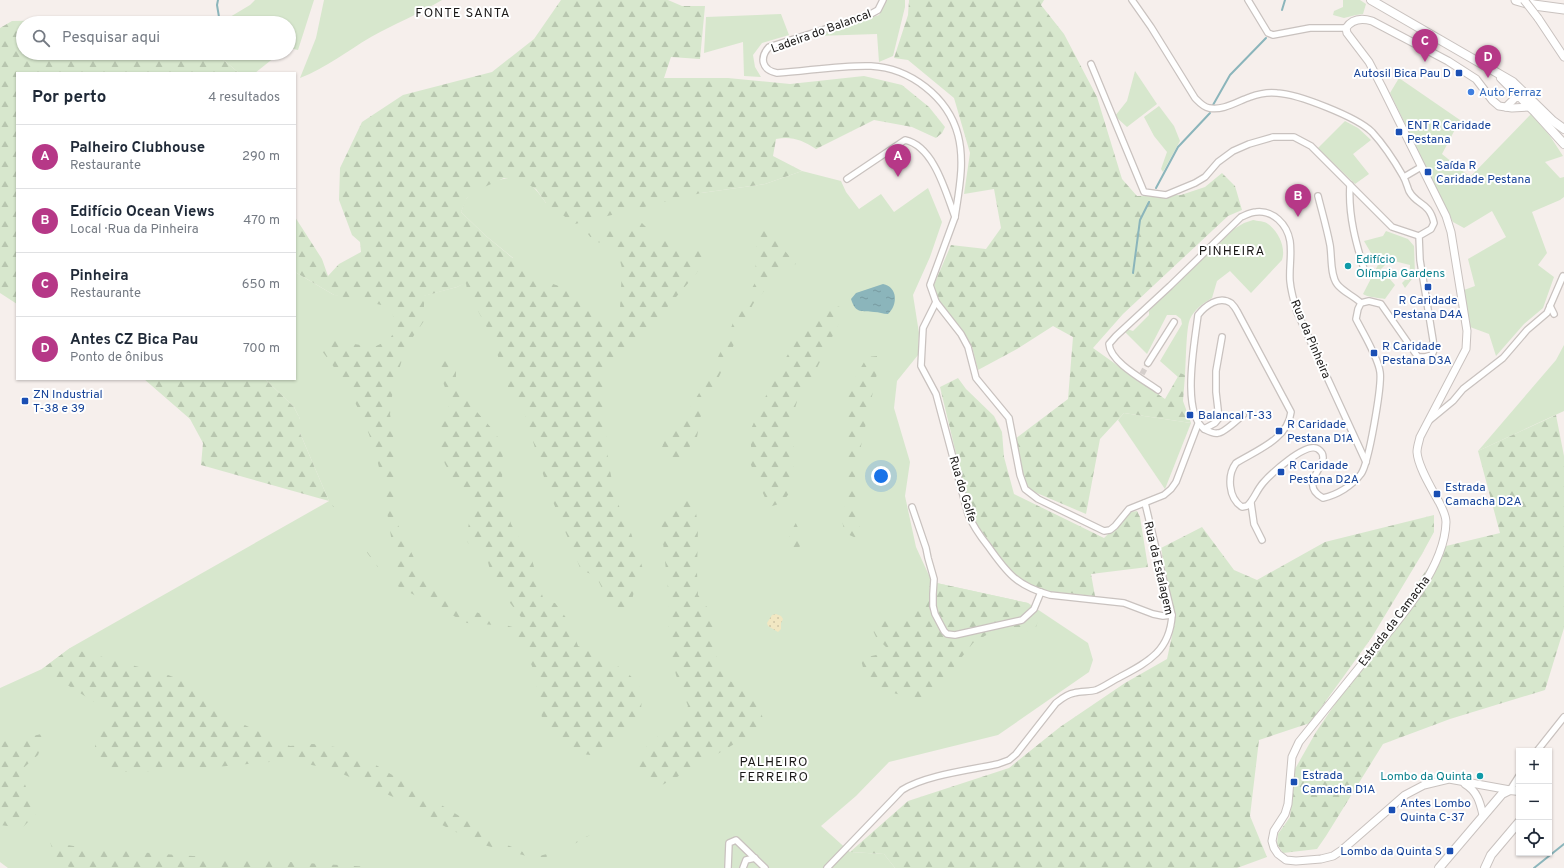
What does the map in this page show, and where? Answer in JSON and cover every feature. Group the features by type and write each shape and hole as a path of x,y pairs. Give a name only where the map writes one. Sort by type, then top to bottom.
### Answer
{"highway":[{"path":"1516,0 1534,5 1564,9"}],"main road":[{"path":"1371,0 1513,82 1564,144"},
{"path":"1492,69 1520,98 1532,104 1564,129"},
{"path":"1439,868 1502,794 1510,790 1516,791"},
{"path":"1485,868 1491,855 1516,826"}],"street":[{"name":"Ladeira do Balancal","path":"882,0 878,10 869,15 769,47 763,56 763,61 770,71 777,73 871,66 900,72 922,84 932,93 947,111 958,135 960,148 960,180 955,217"},
{"path":"1091,64 1144,192 1166,195 1195,183 1205,177 1218,162 1237,149 1248,144 1273,137 1294,138 1311,146 1392,227 1419,236 1431,229 1434,223 1432,212 1409,191 1404,177 1381,144 1367,128 1359,122 1298,96 1276,93 1250,97 1232,104 1211,109 1201,104 1195,98 1151,27 1132,0"},
{"path":"1248,0 1268,33 1273,35 1310,28 1346,28 1349,23 1362,19 1378,24 1476,78 1492,100 1499,106 1506,107 1532,104"},
{"path":"1524,0 1564,57"},
{"name":"Estrada da Camacha","path":"1346,28 1346,33 1368,62 1382,87 1446,216 1451,232 1467,331 1466,349 1420,437 1417,453 1421,466 1443,509 1446,520 1442,545 1432,569 1418,592 1390,630 1299,742 1292,757 1288,804 1285,814 1274,831 1272,841 1278,854 1286,860 1296,861 1321,859 1333,856 1405,795 1424,785 1449,779 1510,790"},
{"path":"1506,107 1515,98 1520,98"},
{"path":"847,179 905,140 911,141 923,151 934,165 955,217 930,285 936,302 961,334 968,346 976,378 1009,418 1020,475 1025,489 1038,499 1104,531 1110,530 1129,509 1164,495 1171,489 1176,482 1198,424"},
{"path":"1404,177 1421,167"},
{"path":"1350,185 1350,208 1356,245 1365,272"},
{"path":"1318,196 1330,245 1332,268 1336,282 1342,289 1355,297 1361,303"},
{"name":"Rua da Pinheira","path":"1158,390 1141,376 1124,367 1109,349 1109,344 1241,217 1254,212 1267,212 1279,218 1286,229 1290,241 1290,282 1297,312 1366,462"},
{"path":"1243,415 1221,432 1213,433 1204,429 1198,424 1194,410 1190,383 1198,315 1203,308 1209,304 1223,300 1231,303 1237,311 1291,412 1290,418 1279,436 1236,463 1232,469 1230,483 1234,498 1242,507 1247,506 1251,503 1262,484 1272,474 1295,455 1307,449 1318,449 1322,454 1322,464 1312,484 1312,489 1316,494 1323,498 1333,496 1345,489 1361,474 1366,462 1381,378 1378,362 1356,319 1358,309 1361,303 1369,301 1380,304 1418,357 1432,355 1434,350 1433,340 1420,260 1419,236"},
{"path":"1428,422 1453,401 1462,389 1503,358 1526,330 1547,312 1563,276"},
{"name":"Rua do Golfe","path":"936,302 924,328 921,366 936,394 968,514 973,525 1005,570 1012,577 1030,588 1050,595 1124,603 1153,614 1163,616 1172,615"},
{"path":"1550,306 1554,314"},
{"path":"1148,363 1174,322"},
{"path":"1204,429 1215,423 1220,418 1216,392 1216,371 1222,337"},
{"name":"Rua da Estalagem","path":"827,868 902,790 911,784 998,764 1009,760 1016,754 1056,703 1060,700 1074,693 1096,690 1141,665 1157,654 1166,639 1171,624 1172,615 1167,592 1158,564 1145,503"},
{"path":"1251,503 1254,524 1262,540"},
{"path":"912,507 926,548 934,579 933,600 935,614 944,632 947,634 955,635 1022,620 1034,609 1041,592"},
{"path":"1539,748 1564,717"},
{"path":"1510,790 1516,781"},
{"path":"1462,782 1470,787 1477,795 1483,815"},
{"path":"728,868 729,843 736,840 765,868"},
{"path":"743,868 746,860 755,858"}],"green space":[{"path":"255,0 314,0 298,50 296,50 296,16 232,16 250,5"},
{"path":"324,0 442,0 371,37 328,64 300,78 316,38"},
{"path":"561,0 668,0 682,6 705,6 700,59 671,57 664,78 728,78 790,84 864,76 902,85 929,107 945,127 942,133 936,138 912,127 874,120 816,149 806,143 792,138 776,139 773,156 802,171 765,184 701,193 575,224 546,203 536,189 519,179 504,178 478,190 467,198 461,212 486,236 538,279 559,286 577,295 606,320 614,319 620,309 622,268 618,253 608,243 594,242 588,234 597,229 607,227 626,229 640,221 646,227 649,239 660,239 669,234 677,246 684,250 696,245 705,259 696,274 651,326 610,363 603,387 608,460 614,491 620,509 630,530 643,569 636,582 631,605 618,611 607,598 596,576 581,570 547,487 524,412 509,390 500,366 495,343 467,290 466,283 424,296 424,321 406,347 393,389 390,414 396,453 396,521 419,568 444,598 472,611 493,617 502,624 516,628 523,627 524,621 497,586 491,574 487,558 476,547 468,543 466,537 473,505 471,493 453,478 445,464 438,443 438,430 446,415 450,400 440,367 443,356 450,360 456,371 456,382 469,403 494,431 503,446 502,485 511,524 532,560 544,601 555,603 570,623 578,646 603,658 629,674 641,690 641,712 600,756 572,753 543,724 534,671 522,642 495,625 467,623 388,581 398,581 385,494 375,453 369,434 354,400 334,367 322,351 328,337 342,337 354,344 374,347 389,340 396,329 391,307 334,295 296,273 296,219 322,259 328,276 339,264 361,252 360,242 352,235 339,200 340,168 362,122 403,95 492,72 534,39"},
{"path":"887,0 905,0 905,7 893,56 879,62 877,34 816,36 879,15"},
{"path":"909,0 1044,0 1041,5 1064,34 1097,97 1122,179 1137,196 1181,195 1205,187 1222,173 1235,186 1242,210 1228,216 1123,314 1093,348 1165,399 1180,373 1185,375 1183,401 1191,423 1124,413 1100,439 1086,514 1025,488 1015,439 1068,399 1073,337 1053,326 1017,349 978,370 972,347 966,336 939,303 933,287 951,245 986,249 1001,228 994,189 964,194 970,153 954,98 908,60 894,58 908,15"},
{"path":"1343,0 1360,0 1366,4 1363,14 1344,18 1333,15 1334,11 1343,7"},
{"path":"781,14 789,35 762,43 753,55 755,67 761,77 744,76 743,42 704,53 706,17"},
{"path":"12,21 16,21 16,60 223,60 238,72 16,72 16,303 0,293 0,28"},
{"path":"223,60 271,60 256,72 238,72"},
{"path":"1135,71 1157,104 1127,127 1115,116 1127,101"},
{"path":"1399,78 1460,120 1442,154 1470,177 1531,114 1550,136 1563,156 1545,162 1560,178 1564,177 1564,197 1532,212 1547,253 1538,265 1554,277 1543,308 1524,324 1496,356 1489,334 1470,327 1464,290 1475,286 1468,259 1506,237 1492,211 1464,228 1453,222 1390,93"},
{"path":"1159,106 1174,126 1180,141 1163,172 1161,169 1167,152 1154,136 1144,117"},
{"path":"1345,121 1358,128 1371,140 1353,154 1369,174 1355,184 1318,148"},
{"path":"802,171 841,181 846,192 859,209 881,194 894,212 928,188 942,222 930,257 913,295 919,333 918,355 897,381 894,408 910,462 905,496 916,547 932,582 1028,603 1088,643 1093,660 1089,672 998,735 889,762 856,796 821,826 850,852 884,854 895,868 8,868 0,862 0,688 42,669 70,648 329,501 300,433 300,419 294,407 266,380 296,380 296,273 334,295 411,299 457,287 513,258 486,236 461,212 466,199 471,194 484,186 506,178 519,178 527,182 538,192 546,203 701,193 765,184"},
{"path":"1253,220 1267,223 1275,231 1281,240 1283,250 1282,260 1251,293 1230,271 1217,281 1212,298 1199,307 1190,319 1187,338 1185,375 1180,374 1178,377 1160,361 1182,324 1181,319 1176,315 1167,315 1147,354 1125,332 1127,329 1133,331 1149,315 1149,311 1234,229"},
{"path":"757,229 769,232 796,264 783,269 753,304 701,415 697,437 679,461 666,460 661,450 669,428 685,416 704,385 726,341 736,315 755,283"},
{"path":"1386,231 1408,239 1414,246 1415,275 1405,288 1402,283 1405,280 1409,280 1410,265 1390,260 1381,269 1395,285 1385,299 1370,297 1363,294 1378,265 1364,241 1383,236"},
{"path":"828,304 840,307 844,313 812,378 798,398 791,422 794,446 793,488 782,503 769,507 751,465 751,429 773,380 802,330"},
{"path":"1564,345 1564,411 1478,451 1556,360"},
{"path":"877,356 878,369 855,473 860,529 856,538 845,533 842,521 846,500 848,390 867,357"},
{"path":"958,378 966,389 994,416 1002,432 1004,457 1014,494 1104,538 1131,512 1137,511 1140,517 1148,567 1091,574 1095,596 1043,591 1011,573 971,516 940,387"},
{"path":"145,380 266,380 294,407 300,419 300,433 329,501 201,465 203,443 190,419"},
{"path":"1124,413 1191,423 1165,489 1118,420"},
{"path":"1556,415 1564,456 1564,628 1545,690 1450,719 1383,744 1317,849 1283,853 1277,844 1278,834 1290,817 1295,769 1316,732 1442,547 1500,533 1478,451"},
{"path":"674,500 694,501 698,525 698,595 712,614 717,657 726,679 754,696 760,708 764,727 662,785 632,770 649,742 680,722 688,706 676,675 668,638 669,598 661,524"},
{"path":"329,501 344,519 388,581"},
{"path":"1434,515 1434,532 1422,554 1372,637 1310,723 1259,740 1250,816 1267,857 1237,868 895,868 884,854 850,852 908,801 1009,768 1060,727 1125,683 1167,659 1175,622 1161,548 1202,527 1234,570 1257,580 1325,542"},
{"path":"793,519 798,527 800,536 800,545 797,554 791,551 789,535 789,530"},
{"path":"932,582 1028,603 1038,621 1035,630 1021,632 1003,625 973,643 954,667 924,698 908,696 883,689 870,680 864,672 861,661 889,650 876,637 868,620 900,618 915,615"},
{"path":"70,648 168,675 199,687 221,714 290,746 313,744 335,747 371,762 505,844 535,857 551,853 590,835 560,852 537,860 480,844 442,825 402,801 334,770 290,760 205,768 114,772 94,753 99,722 115,713 114,708 99,705 42,669"},
{"path":"46,733 38,755 20,771 36,814 22,828 0,825 0,742"},
{"path":"50,842 85,848 387,868 72,868 57,862"}],"sand":[{"path":"776,614 781,616 783,619 781,629 778,632 768,626 767,623 772,615"}],"water":[{"path":"883,284 892,289 895,297 894,306 888,314 860,311 855,308 851,299 856,293"}],"waterway":[{"path":"218,0 217,5 219,16"},
{"path":"1282,10 1285,0"},
{"path":"1213,105 1230,75 1266,38"},
{"path":"1156,188 1178,147 1210,113"},
{"path":"1133,273 1140,220 1149,202"},
{"path":"1534,868 1564,844"}],"tunnel":[{"path":"1142,374 1148,363"}],"place":[{"name":"Pinheira","path":"1425,62"},
{"name":"Autosil Bica Pau D","path":"1459,73"},
{"name":"Antes CZ Bica Pau","path":"1488,78"},
{"name":"Auto Ferraz","path":"1471,92"},
{"name":"ENT R Caridade Pestana","path":"1399,132"},
{"name":"Saída R Caridade Pestana","path":"1428,172"},
{"name":"Palheiro Clubhouse","path":"898,177"},
{"name":"Edifício Ocean Views","path":"1298,217"},
{"name":"Edifício Olímpia Gardens","path":"1348,266"},
{"name":"R Caridade Pestana D4A","path":"1428,287"},
{"name":"R Caridade Pestana D3A","path":"1374,353"},
{"name":"ZN Industrial T-38 e 39","path":"25,401"},
{"name":"Balancal T-33","path":"1190,415"},
{"name":"R Caridade Pestana D1A","path":"1279,431"},
{"name":"R Caridade Pestana D2A","path":"1281,472"},
{"name":"Estrada Camacha D2A","path":"1437,494"},
{"name":"Lombo da Quinta","path":"1480,776"},
{"name":"Estrada Camacha D1A","path":"1294,782"},
{"name":"Antes Lombo Quinta C-37","path":"1392,810"},
{"name":"Lombo da Quinta S","path":"1450,851"}],"district":[{"name":"FONTE SANTA","path":"463,12"},
{"name":"PINHEIRA","path":"1232,250"},
{"name":"PALHEIRO FERREIRO","path":"774,768"}]}
